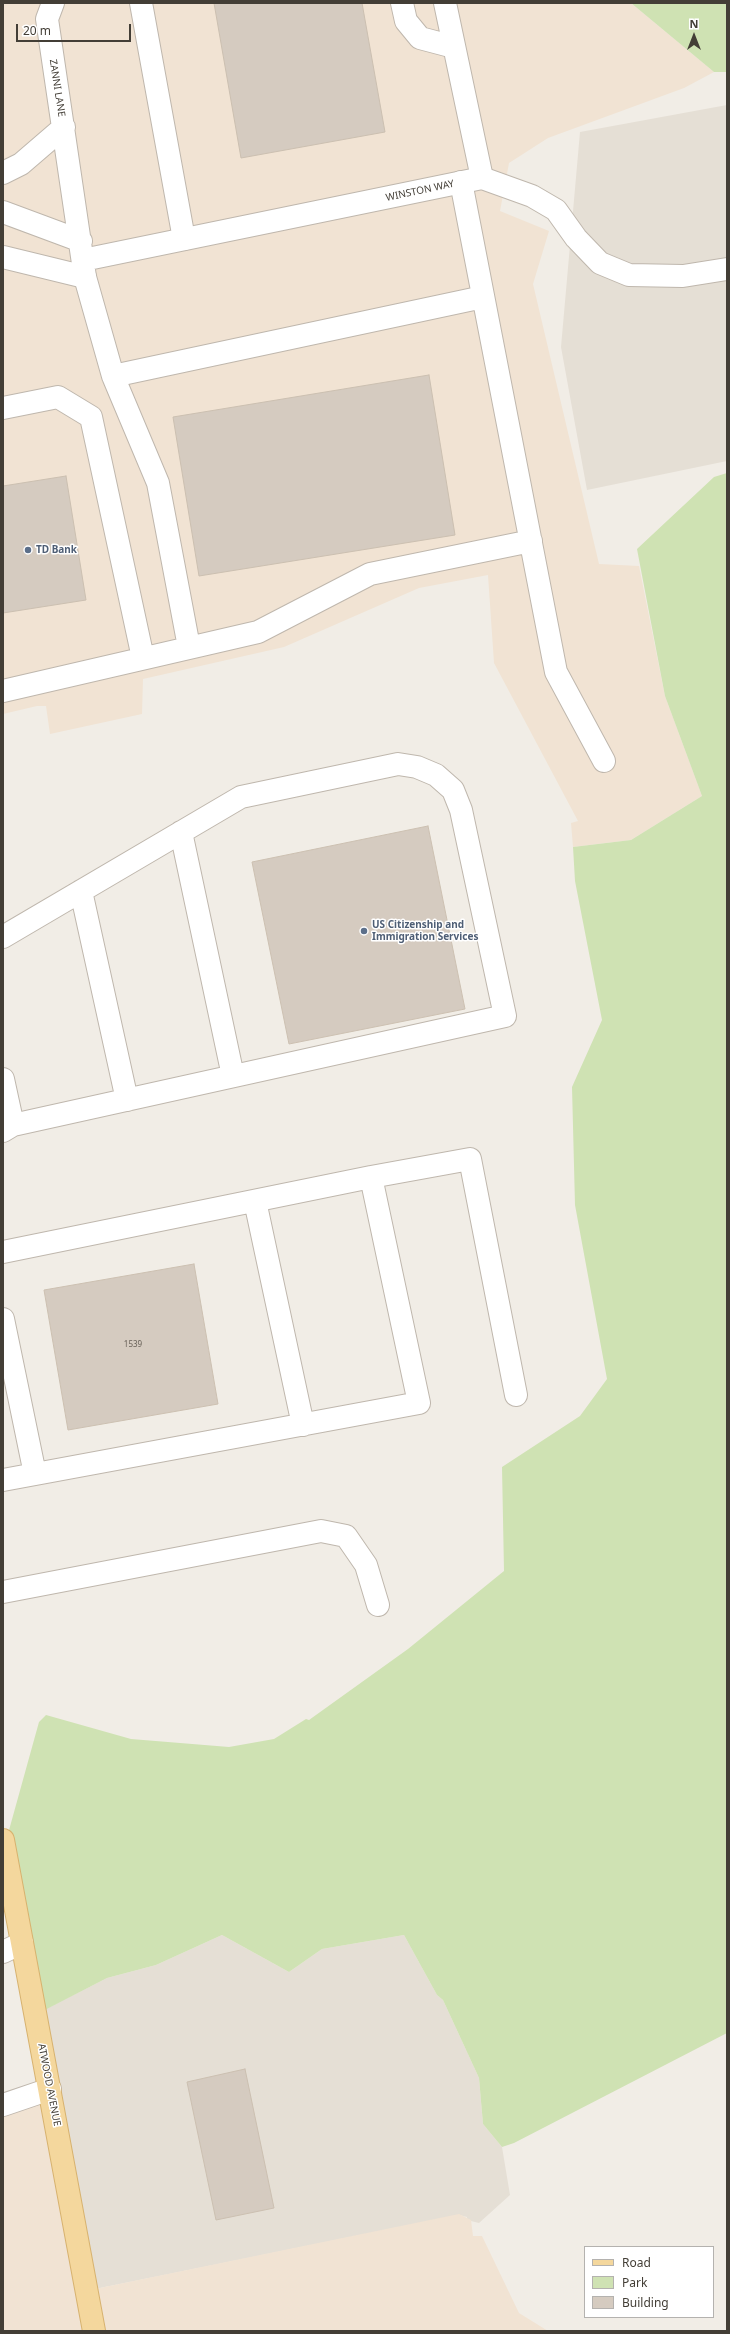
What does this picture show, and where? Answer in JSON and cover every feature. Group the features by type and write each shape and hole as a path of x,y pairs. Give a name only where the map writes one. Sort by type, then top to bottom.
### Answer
{"main road":[{"name":"ATWOOD AVENUE","path":"4,1846 94,2331"}],"street":[{"name":"ZANNI LANE","path":"53,3 47,19 83,259 113,376 158,482 189,647"},
{"path":"141,3 184,239"},
{"path":"402,3 406,21 420,38 454,47"},
{"path":"445,3 454,47 472,180 483,297 556,672 604,760"},
{"name":"ZANNI LANE","path":"3,173 21,164 64,127"},
{"path":"472,180 532,196 556,210 576,238 600,263 628,276 684,276 727,269"},
{"name":"WINSTON WAY","path":"83,259 472,180"},
{"path":"3,212 83,259"},
{"path":"3,257 83,259"},
{"path":"113,376 483,297"},
{"path":"3,408 58,397 91,417 143,658"},
{"path":"3,691 258,632 370,574 530,541"},
{"path":"3,937 241,797 398,764 417,767 436,775 453,790 461,810 505,1016 233,1076 8,1128 3,1079"},
{"path":"181,832 233,1076"},
{"path":"81,891 127,1100"},
{"path":"3,1252 371,1177 470,1159 516,1394"},
{"path":"3,1480 419,1404 371,1177"},
{"path":"255,1201 303,1425"},
{"path":"3,1319 35,1474"},
{"path":"3,1592 321,1531 346,1536 366,1565 378,1605"},
{"path":"3,1952 22,1943"},
{"path":"3,2105 50,2089"}],"shaded area":[{"path":"3,3 631,3 714,72 684,88 548,138 509,163 500,211 549,231 533,284 599,564 639,566 665,696 702,796 631,840 573,847 571,823 578,821 494,663 488,575 419,588 284,647 143,679 142,714 50,734 46,706 37,706 3,714"},
{"path":"727,105 727,461 587,490 561,347 580,132"},
{"path":"222,1935 289,1972 322,1949 404,1935 437,1995 443,2000 479,2078 483,2124 502,2147 510,2195 479,2223 467,2220 467,2217 459,2215 95,2289 38,2013 107,1978 156,1965"},
{"path":"52,2082 95,2289 459,2214 471,2220 473,2236 482,2236 519,2313 548,2331 3,2331 3,2103"}],"green space":[{"path":"631,3 727,3 727,72 714,72"},
{"path":"727,473 727,2033 514,2143 502,2147 483,2124 479,2078 443,2000 437,1995 404,1935 322,1949 289,1972 222,1935 156,1965 107,1978 39,2013 6,1841 39,1722 46,1715 131,1739 229,1747 274,1739 306,1719 309,1720 408,1649 504,1571 502,1467 580,1416 607,1379 575,1205 572,1087 602,1020 575,881 573,847 631,840 702,796 665,696 637,549 714,477"}],"building":[{"path":"214,3 362,3 385,132 241,158"},
{"path":"429,375 455,535 199,576 173,417"},
{"path":"66,476 86,600 3,613 3,486"},
{"path":"428,826 465,1009 289,1044 252,862"},
{"path":"194,1264 218,1404 68,1430 44,1290"},
{"path":"245,2069 274,2208 216,2220 187,2082"}],"place":[{"name":"TD Bank","path":"28,550"},
{"name":"US Citizenship and Immigration Services","path":"364,931"}]}
